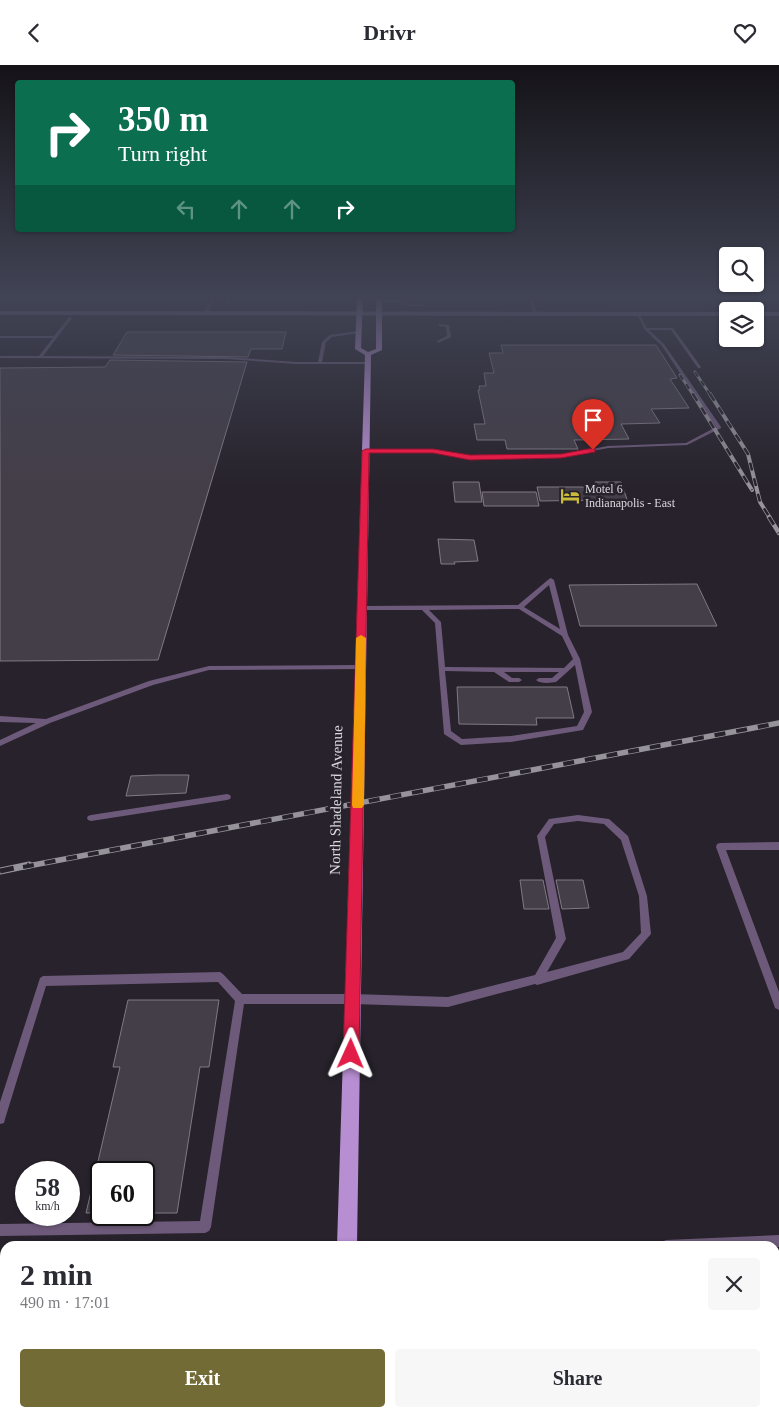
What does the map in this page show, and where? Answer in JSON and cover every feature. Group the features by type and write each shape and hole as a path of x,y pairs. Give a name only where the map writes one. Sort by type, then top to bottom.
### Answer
{"main road":[{"name":"North Shadeland Avenue","path":"346,1241 368,363"}],"lane":[{"path":"256,361 368,363"},
{"path":"366,451 433,451 470,457 561,456 608,447 687,444 719,427 675,361"},
{"path":"696,361 700,367"},
{"path":"423,607 438,622 446,732 460,742 511,739 580,728 588,712 577,659 565,635 550,581 520,607"},
{"path":"362,607 520,607 565,635"},
{"path":"539,680 554,679 577,659"},
{"path":"0,743 47,721 151,683 209,668 361,667"},
{"path":"442,669 566,670"},
{"path":"494,669 512,679 519,679"},
{"path":"0,719 47,721"},
{"path":"91,818 227,797"},
{"path":"0,1119 43,981 220,977 240,999 353,999 448,1002 537,980 626,956 646,934 643,896 625,838 606,821 578,819 552,821 541,836 561,939 537,980"},
{"path":"779,846 720,847 779,1005"},
{"path":"0,1230 205,1227 240,999"}],"building":[{"path":"109,361 247,362 158,660 0,661 0,368 105,367"},
{"path":"491,361 666,361 677,378 670,379 689,408 651,409 660,423 621,424 629,439 574,440 578,449 507,449 505,440 477,440 474,424 485,424 478,390 480,390 479,386 486,386 484,373 494,373"},
{"path":"453,482 479,482 482,502 455,502"},
{"path":"595,482 621,482 629,505 602,505 601,500 540,501 537,487 597,487"},
{"path":"482,492 536,492 539,506 484,506"},
{"path":"438,539 474,540 478,561 441,564"},
{"path":"697,584 717,626 580,626 569,585"},
{"path":"457,687 567,687 574,718 536,718 537,725 459,724"},
{"path":"189,775 186,793 126,796 131,776"},
{"path":"520,880 543,880 549,909 524,909"},
{"path":"556,880 583,880 589,908 562,909"},
{"path":"128,1000 219,1000 209,1067 200,1067 177,1213 155,1213 155,1161 98,1161 120,1067 113,1067"},
{"path":"90,1196 90,1213 86,1213"}],"railway":[{"path":"695,372 711,396"},
{"path":"680,375 694,396"},
{"path":"693,394 752,490"},
{"path":"710,394 748,454 760,502 770,518"},
{"path":"769,517 779,533"},
{"path":"23,867 779,723"},
{"path":"0,871 29,865"}],"slow traffic":[{"path":"358,805 361,638"}],"place":[{"name":"Motel 6 Indianapolis - East","path":"570,496"}],"route":[{"path":"351,1054 366,451 433,451 470,457 561,456 593,450"}]}
